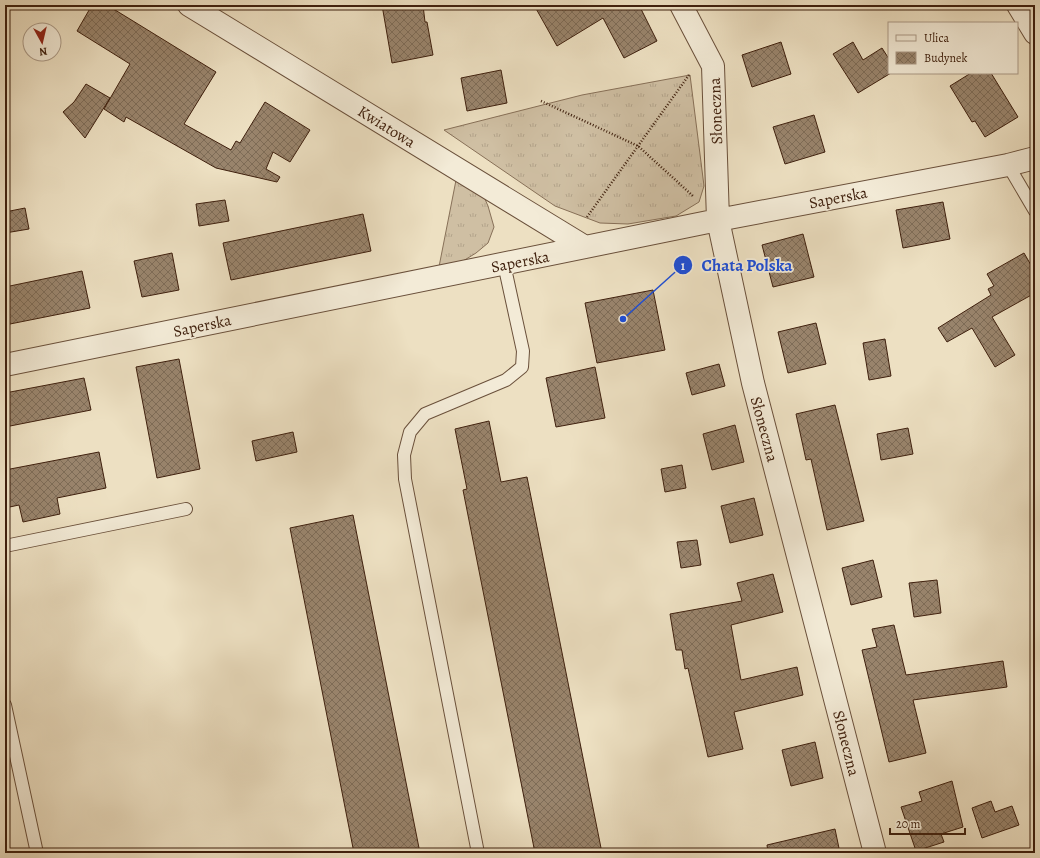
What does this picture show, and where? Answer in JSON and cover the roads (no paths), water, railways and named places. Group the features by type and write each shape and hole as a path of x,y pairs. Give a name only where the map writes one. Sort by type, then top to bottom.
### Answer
{"street":[{"name":"Kwiatowa","path":"189,5 585,247"},
{"name":"Słoneczna","path":"681,5 713,66 718,220 753,384 875,853"},
{"path":"1018,5 1035,33"},
{"name":"Saperska","path":"5,365 718,220 1008,165 1035,158"}],"lane":[{"path":"1008,165 1035,211"},
{"path":"478,853 405,479 404,455 410,432 425,414 506,380 522,367 523,351 504,264"},
{"path":"5,546 186,509"},
{"path":"5,705 37,853"}],"place":[{"name":"Chata Polska","path":"623,319"}]}
